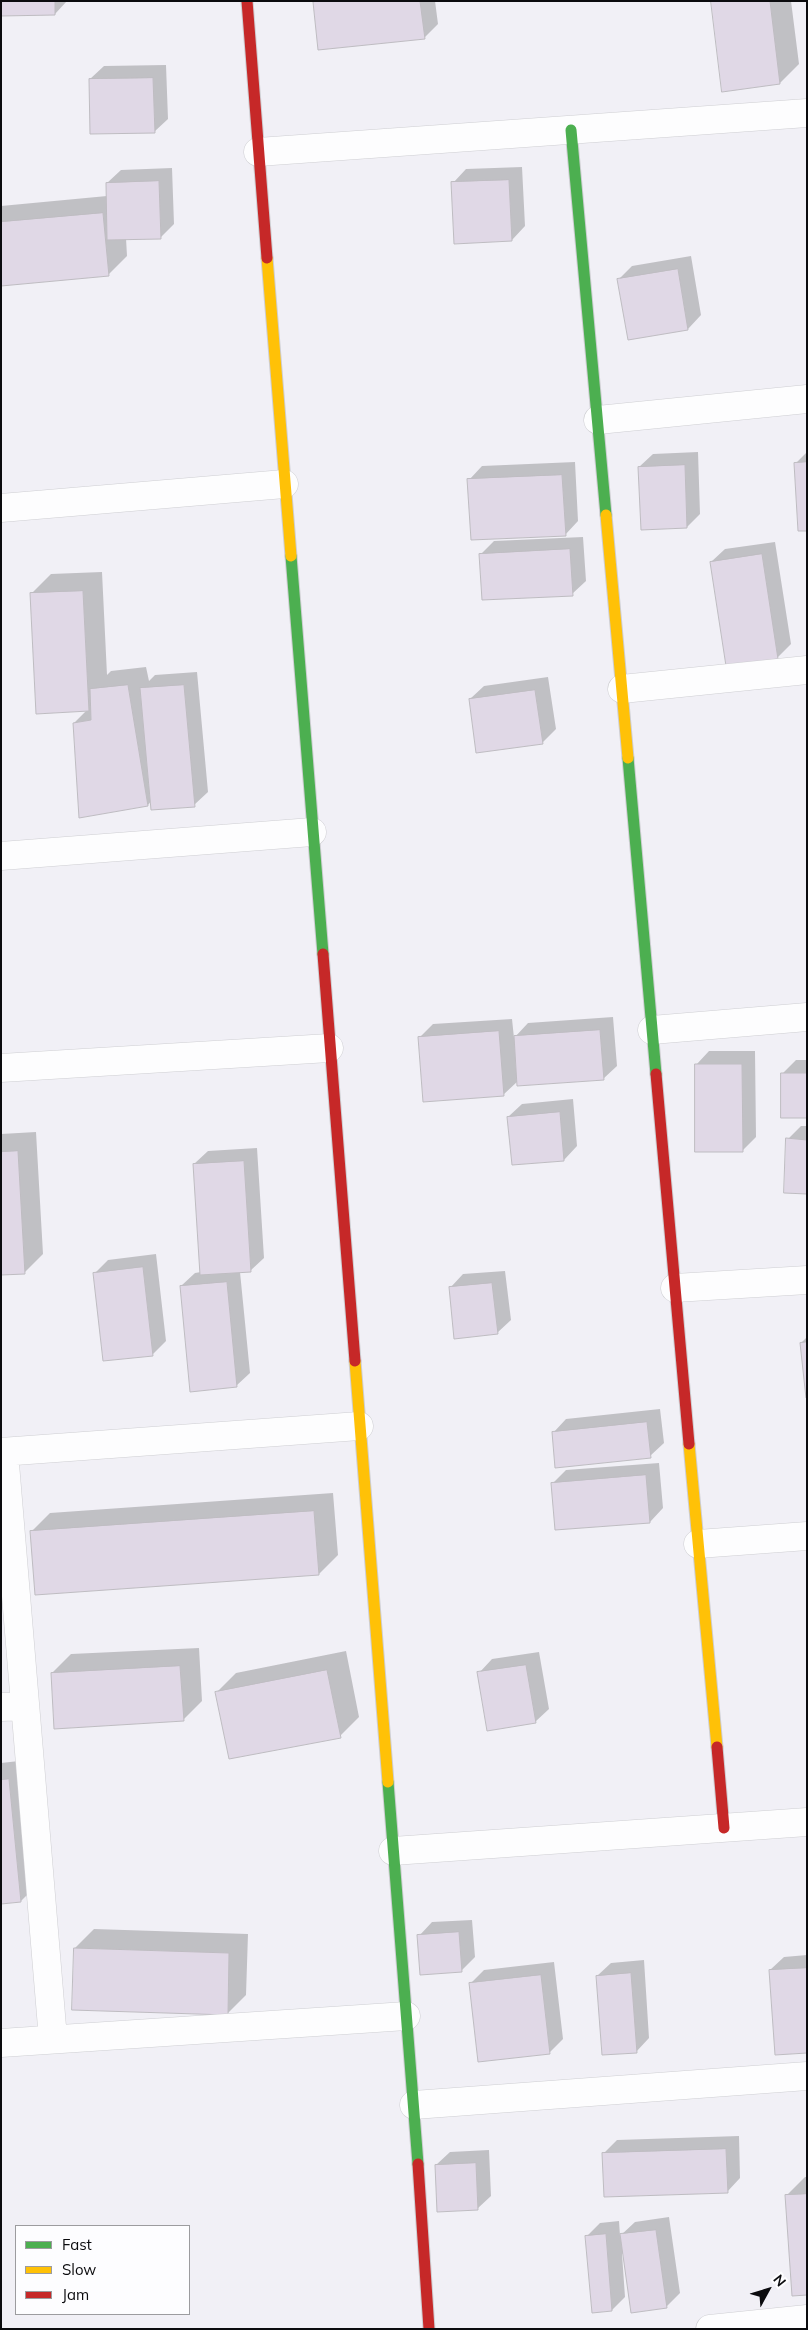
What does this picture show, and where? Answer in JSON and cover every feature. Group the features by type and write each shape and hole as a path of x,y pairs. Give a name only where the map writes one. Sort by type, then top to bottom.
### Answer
{"street":[{"path":"247,1 414,2105 429,2329"},
{"path":"258,152 807,113"},
{"path":"571,130 724,1828"},
{"path":"598,420 807,399"},
{"path":"1,508 284,484"},
{"path":"622,689 807,670"},
{"path":"1,856 312,832"},
{"path":"652,1030 807,1017"},
{"path":"1,1068 329,1048"},
{"path":"675,1288 807,1280"},
{"path":"53,2039 13,1706 2,1452 359,1426"},
{"path":"698,1544 807,1536"},
{"path":"393,1851 807,1822"},
{"path":"1,2043 406,2016"},
{"path":"414,2105 807,2076"},
{"path":"710,2329 807,2319"}],"building":[{"path":"1,1 55,1 55,15 1,16"},
{"path":"420,1 425,39 318,50 313,2"},
{"path":"711,1 770,1 780,84 722,92"},
{"path":"153,78 155,133 90,134 89,79"},
{"path":"509,180 512,241 454,244 451,182"},
{"path":"159,181 161,239 107,240 106,183"},
{"path":"103,213 109,276 1,286 1,222"},
{"path":"678,269 688,330 628,340 617,279"},
{"path":"807,462 807,531 798,531 794,463"},
{"path":"685,465 687,528 641,530 638,467"},
{"path":"562,475 566,536 471,540 467,479"},
{"path":"570,549 573,596 482,600 479,554"},
{"path":"762,554 778,659 726,666 710,562"},
{"path":"83,591 89,711 36,714 30,593"},
{"path":"128,685 148,806 79,818 73,723 91,720 90,689"},
{"path":"184,685 195,807 151,810 140,688"},
{"path":"535,690 543,744 476,753 469,699"},
{"path":"600,1030 604,1080 517,1086 514,1036"},
{"path":"499,1031 504,1096 423,1102 418,1037"},
{"path":"695,1064 742,1064 743,1152 695,1152"},
{"path":"781,1073 807,1073 807,1118 781,1118"},
{"path":"560,1112 564,1161 512,1165 507,1117"},
{"path":"786,1138 807,1140 807,1194 784,1193"},
{"path":"18,1151 25,1274 1,1275 1,1152"},
{"path":"244,1161 251,1272 200,1275 193,1164"},
{"path":"143,1267 153,1356 103,1361 93,1273"},
{"path":"227,1282 237,1387 190,1392 180,1286"},
{"path":"492,1283 498,1334 454,1339 449,1287"},
{"path":"807,1342 807,1398 806,1398 800,1343"},
{"path":"647,1422 651,1458 555,1468 552,1432"},
{"path":"646,1475 650,1523 555,1530 551,1483"},
{"path":"314,1511 319,1575 35,1595 30,1531"},
{"path":"526,1665 536,1723 487,1731 477,1672"},
{"path":"180,1666 184,1721 54,1729 51,1673"},
{"path":"327,1670 341,1738 229,1759 215,1692"},
{"path":"9,1779 21,1902 1,1904 1,1780"},
{"path":"459,1932 462,1972 420,1975 417,1935"},
{"path":"74,1948 229,1953 228,2015 72,2010"},
{"path":"807,1968 807,2053 775,2055 769,1970"},
{"path":"631,1973 637,2053 602,2055 596,1976"},
{"path":"541,1975 550,2054 478,2062 469,1983"},
{"path":"726,2149 728,2193 604,2197 602,2153"},
{"path":"476,2163 478,2210 437,2212 435,2165"},
{"path":"807,2194 807,2295 792,2296 785,2195"},
{"path":"656,2230 667,2308 631,2313 620,2234"},
{"path":"606,2234 612,2311 592,2313 585,2236"}],"traffic: fast":[{"path":"571,130 606,515"},
{"path":"291,556 323,954"},
{"path":"628,758 656,1074"},
{"path":"388,1782 418,2164"}],"traffic: slow":[{"path":"267,258 291,556"},
{"path":"606,515 628,758"},
{"path":"355,1361 388,1782"},
{"path":"689,1444 717,1747"}],"traffic: jam":[{"path":"247,1 267,258"},
{"path":"323,954 355,1361"},
{"path":"656,1074 689,1444"},
{"path":"717,1747 724,1828"},
{"path":"418,2164 429,2329"}]}
